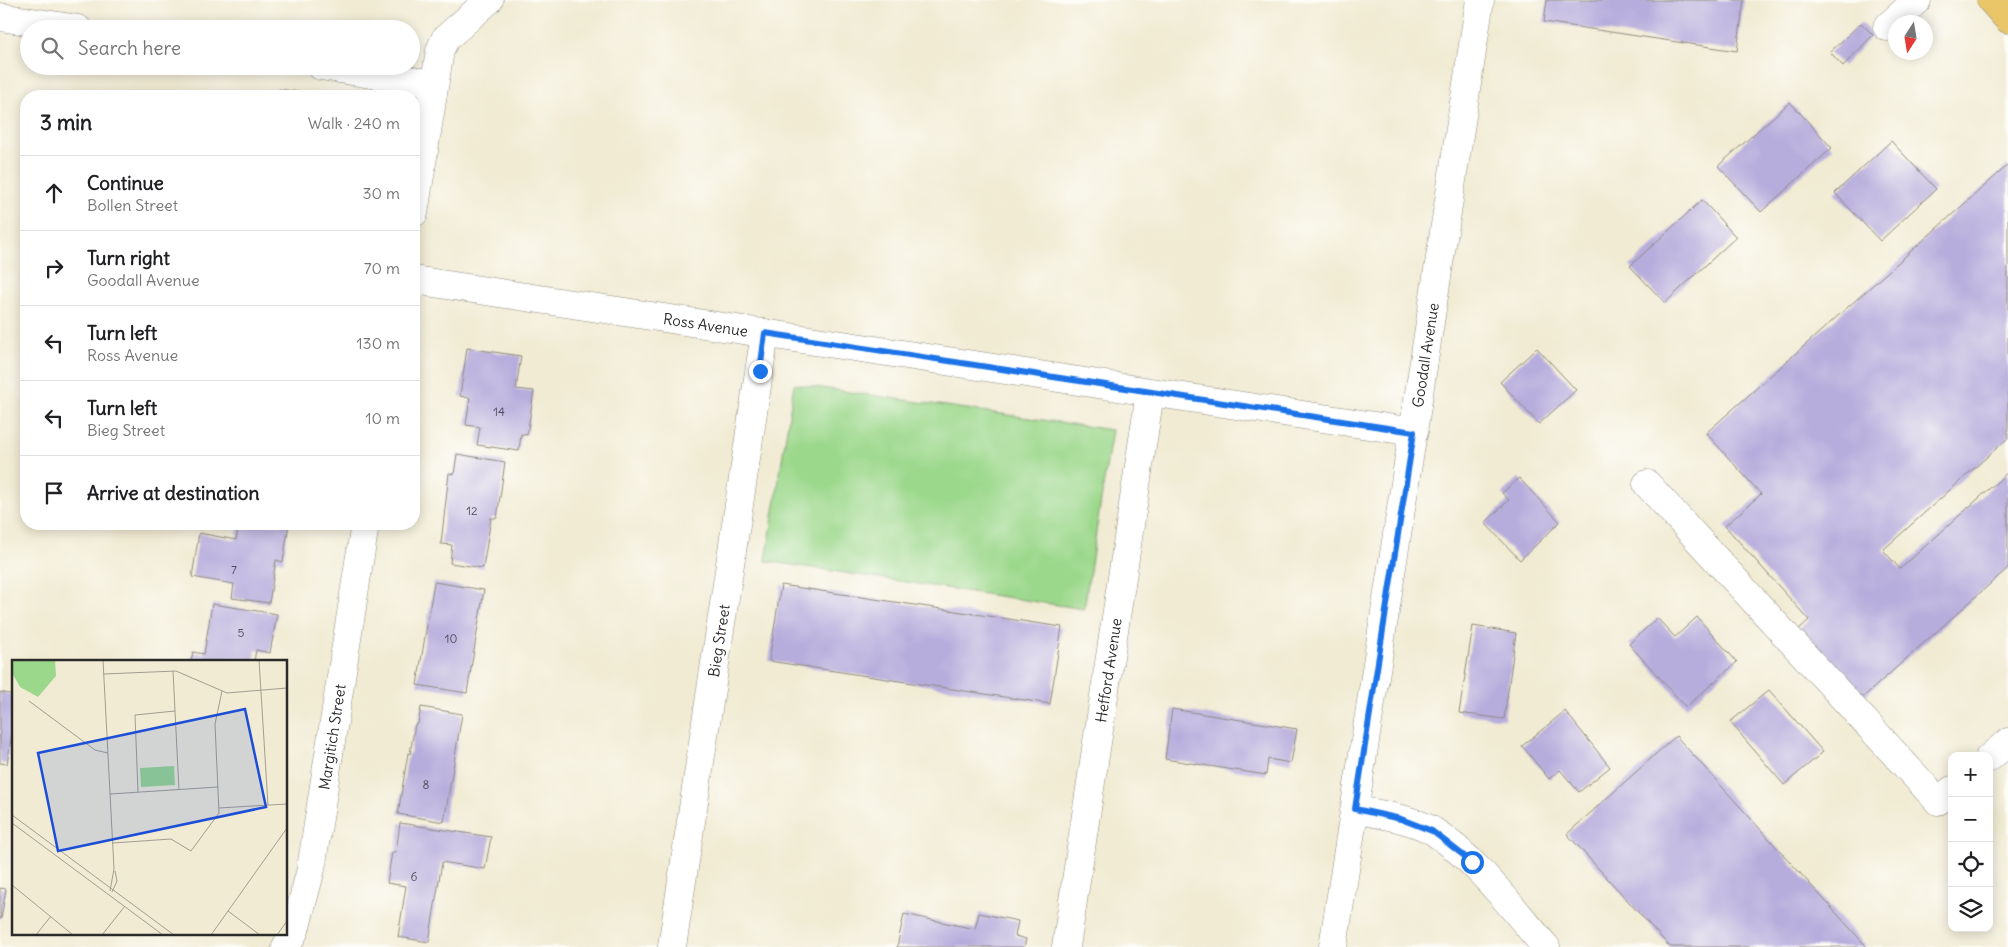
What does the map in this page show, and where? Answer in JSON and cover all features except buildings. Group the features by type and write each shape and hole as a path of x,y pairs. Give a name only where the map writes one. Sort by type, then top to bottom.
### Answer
{"main road":[{"path":"1991,0 2008,19"}],"street":[{"path":"420,172 440,50 445,39 489,0"},
{"name":"Goodall Avenue","path":"1333,947 1480,0"},
{"path":"1887,27 1917,0"},
{"path":"0,17 20,20"},
{"path":"377,75 433,84"},
{"name":"Ross Avenue","path":"420,281 1414,432"},
{"name":"Bieg Street","path":"672,947 765,333"},
{"name":"Hefford Avenue","path":"1066,947 1150,393"},
{"path":"1647,484 1938,802 1948,793"},
{"name":"Margitich Street","path":"286,947 295,930 310,869 364,530"},
{"path":"1993,755 2008,742"},
{"path":"1355,809 1401,819 1432,831 1472,862 1546,947"}],"green space":[{"path":"794,384 1112,430 1084,609 766,561"}],"route":[{"path":"760,371 765,333 1414,432 1355,809 1401,819 1432,831 1472,862"}]}
